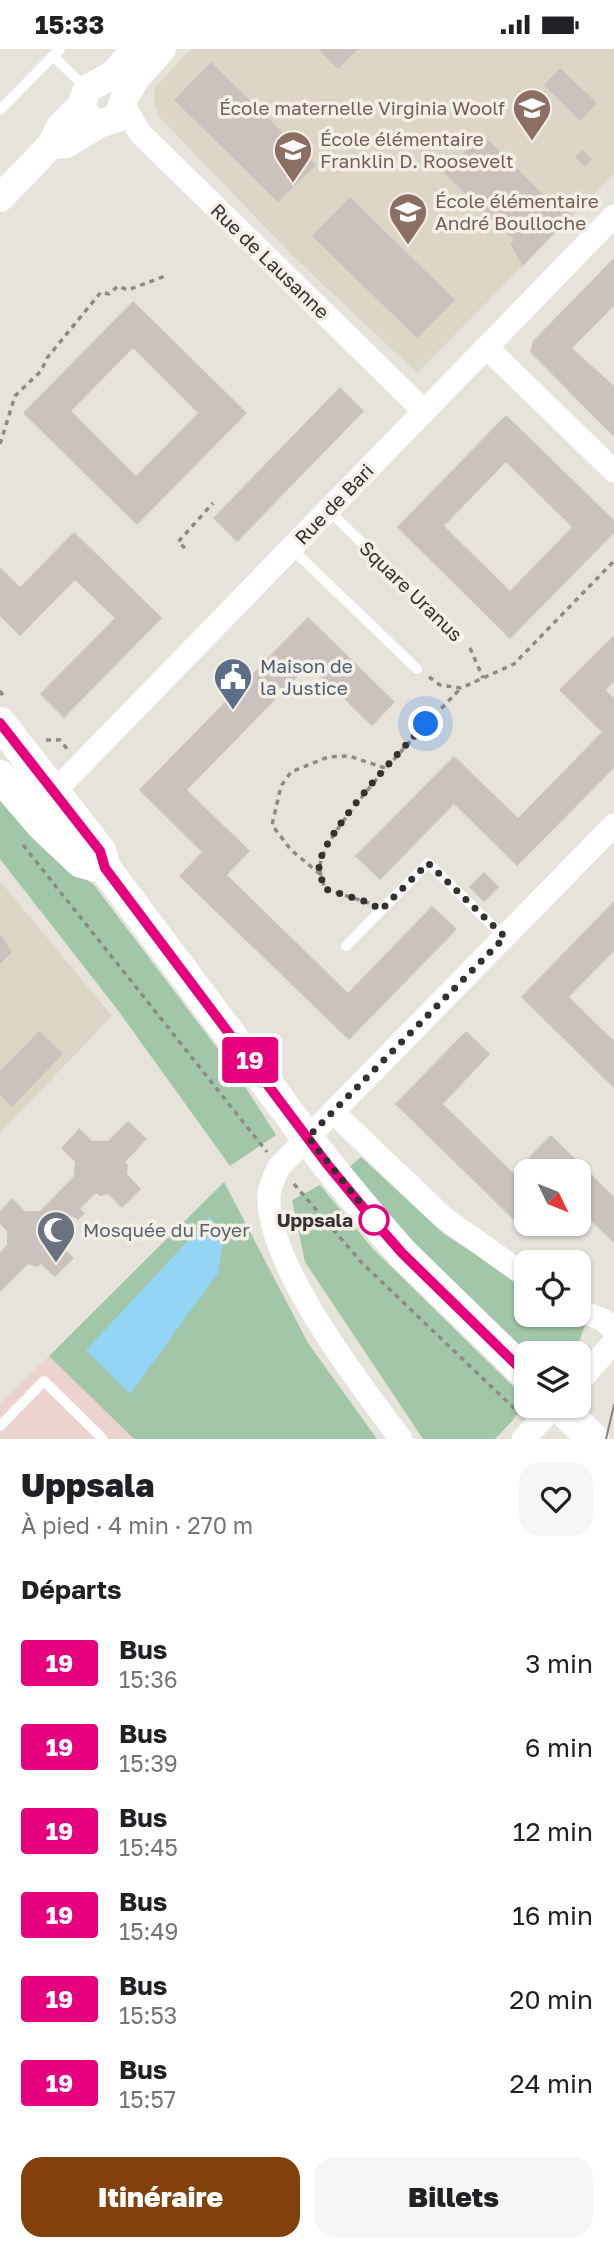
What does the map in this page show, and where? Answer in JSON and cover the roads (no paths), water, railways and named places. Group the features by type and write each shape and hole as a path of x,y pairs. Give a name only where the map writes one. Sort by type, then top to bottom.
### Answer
{"main road":[{"path":"0,723 100,851 105,868 308,1137 402,1253 514,1362"},
{"path":"0,754 41,803 54,792"},
{"path":"0,776 43,827 81,862 105,868"},
{"path":"571,1418 593,1439"}],"street":[{"path":"103,101 114,73 135,49"},
{"path":"0,198 51,145 66,144 103,101 136,78 162,49"},
{"name":"Rue de Lausanne","path":"103,101 140,133 424,411"},
{"name":"Rue de Bari","path":"54,792 614,216"},
{"path":"486,347 614,471"},
{"path":"401,1439 325,1334 286,1259 272,1219 269,1197 279,1167 613,826"},
{"path":"333,1112 443,1217 514,1268"},
{"path":"591,1315 603,1320 614,1330"},
{"path":"591,1370 614,1342"},
{"path":"523,1439 544,1418"}],"lane":[{"path":"0,110 57,52 103,101"},
{"name":"Square Uranus","path":"328,510 459,638"},
{"path":"291,548 417,669"},
{"path":"346,946 428,863 505,937"},
{"path":"0,1426 44,1381 103,1439"}],"water":[{"path":"210,1217 224,1236 218,1273 130,1394 86,1350"}],"tram line":[{"path":"606,1439 614,1405"}],"place":[{"name":"École maternelle Virginia Woolf","path":"532,142"},
{"name":"École élémentaire Franklin D. Roosevelt","path":"293,184"},
{"name":"École élémentaire André Boulloche","path":"408,246"},
{"name":"Maison de la Justice","path":"233,711"},
{"name":"Uppsala","path":"374,1220"},
{"name":"Mosquée du Foyer","path":"56,1264"}]}
